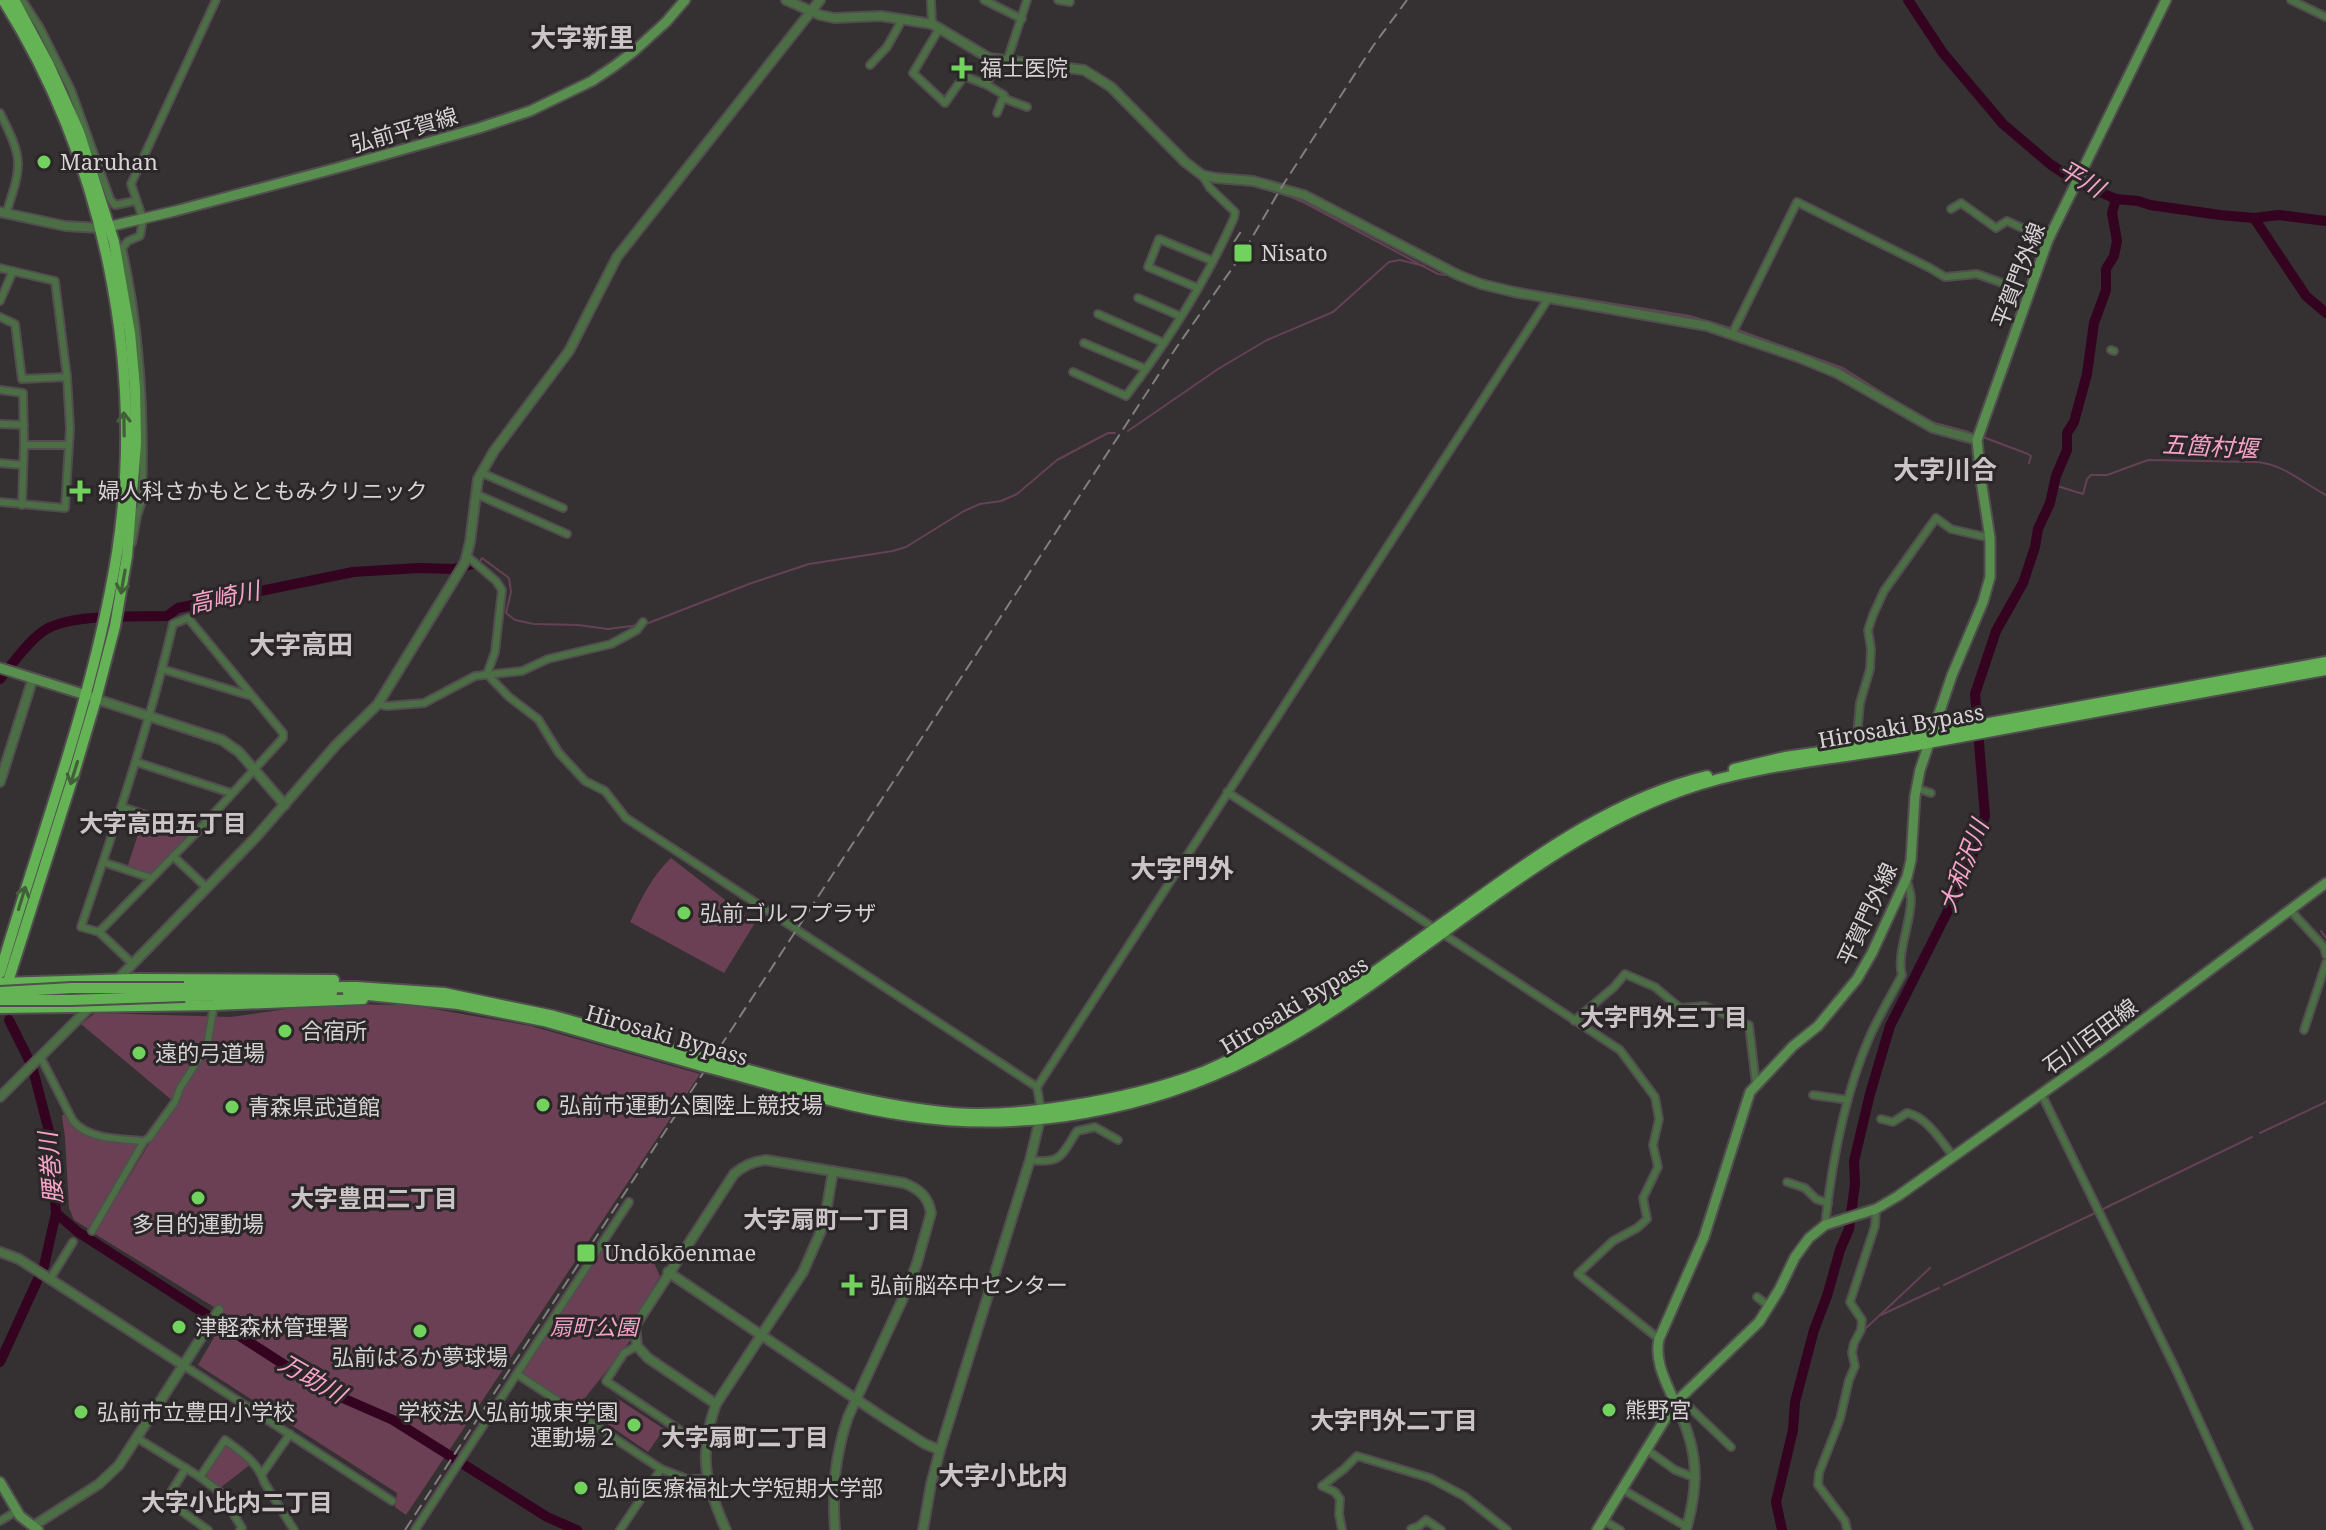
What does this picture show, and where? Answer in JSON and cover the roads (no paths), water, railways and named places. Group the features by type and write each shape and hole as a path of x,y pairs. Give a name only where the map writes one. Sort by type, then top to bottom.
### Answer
{"highway":[{"path":"0,973 115,626 127,556 136,443 130,333 114,242 104,228 73,139 42,70 3,0"},
{"path":"14,0 48,63 79,132 104,228 123,372 125,429 120,527 91,697 4,982 0,1008 214,1005 402,993"},
{"name":"Hirosaki Bypass","path":"2013,722 2326,662"},
{"name":"Hirosaki Bypass","path":"1439,931 1571,843 1604,824 1681,791 1741,775 1961,731 2326,670"},
{"name":"Hirosaki Bypass","path":"0,992 72,988 185,992 444,993 554,1016 720,1067 869,1101 997,1114 1041,1114 1126,1105 1163,1094 1243,1062 1332,1010 1542,853 1626,804 1704,777 1785,757 1931,738"},
{"path":"4,982 330,979 402,993"},
{"name":"Hirosaki Bypass","path":"0,1000 71,1000 185,992"}],"main road":[{"name":"弘前平賀線","path":"104,228 451,136 530,111 592,81 613,67 666,22 685,0"},
{"name":"平賀門外線","path":"1659,1339 1704,1237 1750,1092 1793,1046 1818,1026 1857,979 1907,877 1912,853 1916,788 1952,675 1990,577 1990,538 1977,440 2048,240 2165,1"},
{"path":"1,668 91,697"},
{"name":"石川百田線","path":"1828,1224 1874,1210 1898,1196 2115,1042 2326,883"},
{"path":"1597,1530 1678,1400 1749,1333 1770,1307 1801,1247 1828,1224"},
{"path":"1659,1339 1659,1364 1678,1400"},
{"path":"0,1482 17,1511 36,1528"}],"street":[{"path":"22,0 40,28 71,90 110,199 115,205 135,201"},
{"path":"138,513 142,501 143,391 133,300 122,248 128,241 140,236 143,219 135,201 132,177 216,0"},
{"path":"786,0 834,18 881,16 936,26 984,56 1072,67 1096,77 1123,98 1235,212 1198,288 1126,396 1073,372"},
{"path":"0,1097 207,888 336,745 378,704 464,563 478,479 494,451 569,351 617,257 820,0"},
{"path":"931,0 936,26 913,73 945,103 964,76 987,85 1004,95 997,113"},
{"path":"984,0 1022,19"},
{"path":"1007,61 1027,0"},
{"path":"1058,0 1070,2"},
{"path":"2291,0 2326,17"},
{"path":"870,65 887,47 902,20"},
{"path":"987,85 996,59"},
{"path":"1003,98 1027,107"},
{"path":"0,113 19,154 20,166 3,213 65,226 104,228"},
{"path":"0,137 10,132"},
{"path":"1202,175 1247,180 1304,195 1481,284 1732,334 1837,373 1933,428 1977,440"},
{"path":"1732,334 1797,202 1945,277 1977,274 2030,293"},
{"path":"1951,209 1961,203 1996,228 2007,221 2048,240"},
{"path":"1198,288 1148,267 1159,239 1213,261"},
{"path":"0,268 55,281 67,377 69,445 65,508 0,502"},
{"path":"0,301 13,271"},
{"path":"1138,298 1180,316"},
{"path":"923,1530 940,1450 1030,1160 1041,1114 1037,1087 1548,299"},
{"path":"1098,314 1164,343"},
{"path":"0,317 15,324 22,379 67,377"},
{"path":"1084,343 1146,369"},
{"path":"0,390 23,393 22,505"},
{"path":"0,424 24,425"},
{"path":"127,556 138,513 136,443"},
{"path":"24,445 69,445"},
{"path":"0,463 23,465"},
{"path":"482,473 563,508"},
{"path":"476,494 567,534"},
{"path":"1856,747 1860,703 1870,669 1868,630 1884,591 1936,518 1951,529 1990,538"},
{"path":"464,563 496,581 502,590 495,652 487,674"},
{"path":"99,932 283,738 283,733 188,618 173,624 136,762 81,927 99,932 133,964"},
{"path":"378,704 424,703 475,676 522,671 548,659 611,644 637,630 643,622"},
{"path":"162,669 251,696"},
{"path":"487,674 509,697 538,719 559,753 585,781 605,791 626,818 1037,1087"},
{"path":"0,782 33,678"},
{"path":"91,697 222,740 239,752 285,805"},
{"path":"136,762 231,793"},
{"path":"1916,788 1931,793"},
{"path":"1227,792 1620,1050 1655,1097 1659,1119 1653,1145 1658,1167 1643,1198 1647,1219 1613,1241 1578,1274 1659,1339"},
{"path":"122,807 197,832"},
{"path":"173,856 207,888"},
{"path":"103,862 151,878"},
{"path":"1828,1224 1834,1157 1848,1100 1870,1037 1902,975 1899,965 1911,899 1907,877"},
{"path":"2291,911 2324,947 2326,955"},
{"path":"2304,1030 2326,963"},
{"path":"1574,1021 1625,974 1655,987 1680,1008 1705,1006 1749,1025 1756,1084"},
{"path":"92,1231 144,1141 170,1108 207,1046 214,1005"},
{"path":"38,1058 79,1128 109,1138 144,1141"},
{"path":"2041,1093 2177,1372 2249,1530"},
{"path":"1813,1095 1848,1100"},
{"path":"1881,1119 1893,1122 1907,1113 1915,1114 1953,1156"},
{"path":"1030,1160 1048,1162 1059,1158 1077,1131 1095,1127 1118,1140"},
{"path":"716,1404 648,1358 637,1346 635,1326 734,1174 744,1166 766,1160 904,1183 922,1193 931,1213 920,1253 840,1440 832,1491 835,1530"},
{"path":"726,1530 706,1479 706,1438 716,1404 799,1280 818,1241 833,1171"},
{"path":"1787,1182 1805,1188 1816,1199 1828,1203"},
{"path":"415,1530 629,1202"},
{"path":"1847,1530 1845,1521 1818,1485 1819,1473 1840,1419 1855,1366 1852,1353 1862,1320 1850,1302 1875,1226 1874,1210"},
{"path":"48,1278 73,1242"},
{"path":"0,1252 19,1259 392,1501"},
{"path":"668,1272 925,1444 940,1450"},
{"path":"1757,1297 1770,1307"},
{"path":"36,1528 107,1478 119,1465 218,1312"},
{"path":"637,1346 624,1353 606,1381 684,1433 706,1438"},
{"path":"517,1374 661,1469 687,1479 706,1479"},
{"path":"1678,1400 1731,1447"},
{"path":"1622,1489 1686,1528 1696,1478 1678,1400"},
{"path":"262,1474 290,1434"},
{"path":"137,1438 220,1492 242,1528 240,1530"},
{"path":"200,1477 225,1440 262,1474 294,1530"},
{"path":"1646,1449 1675,1470 1696,1478"},
{"path":"1342,1530 1340,1499 1335,1492 1322,1486 1357,1456 1430,1478 1464,1496 1507,1530"},
{"path":"186,1468 166,1500 208,1530"},
{"path":"620,1530 661,1469"},
{"path":"0,1521 17,1511"},
{"path":"1411,1529 1426,1520 1441,1530"},
{"path":"1603,1520 1620,1530"}],"waterway":[{"name":"平川","path":"1908,0 1943,53 2003,124 2050,164 2077,182 2116,199 2150,205 2220,215 2254,218 2279,215 2326,221"},
{"path":"1257,186 1305,203 1438,274 1446,275"},
{"name":"大和沢川","path":"1782,1530 1776,1502 1793,1430 1795,1402 1814,1330 1849,1229 1855,1184 1854,1161 1870,1094 1890,1026 1966,875 1985,816 1975,694 1996,631 2023,583 2038,529 2067,450 2067,433 2074,422 2087,374 2094,323 2106,290 2106,269 2114,256 2117,241 2112,213 2116,199"},
{"path":"2254,218 2306,296 2326,313"},
{"path":"1128,431 1218,369 1267,340 1333,312 1389,262 1400,260 1424,266"},
{"path":"1504,286 1690,316 1730,328"},
{"path":"1738,330 1843,368 1908,409"},
{"path":"1931,422 1969,432"},
{"path":"646,624 809,564 906,547 964,511 1017,494 1057,460 1108,433 1115,433"},
{"path":"1983,437 2028,454 2031,456 2029,463"},
{"name":"五箇村堰","path":"2054,485 2083,494 2091,475 2107,475 2148,460 2257,462 2285,470 2326,495"},
{"path":"479,563 482,558 509,578 511,592 506,613 515,620 608,629 639,625"},
{"name":"高崎川","path":"0,679 36,637 53,626 68,622 102,617 167,616 178,608 353,572 453,569 473,564"},
{"path":"2321,931 2326,938"},
{"name":"腰巻川","path":"0,1362 44,1266 56,1213 50,1135 32,1066 9,1020"},
{"path":"2260,1133 2326,1102"},
{"path":"2103,1209 2252,1137"},
{"name":"万助川","path":"56,1213 78,1232 322,1389 393,1420 547,1517 577,1530"},
{"path":"1944,1285 2095,1213"},
{"path":"1865,1329 1930,1268"},
{"path":"1881,1315 1939,1288"}],"railway":[{"path":"405,1530 1176,348 1243,253 1373,46 1407,0"},
{"path":"1234,242 1242,230"}],"place":[{"name":"福士医院","path":"962,68"},
{"name":"Maruhan","path":"44,162"},
{"name":"Nisato","path":"1243,253"},
{"name":"婦人科さかもとともみクリニック","path":"80,491"},
{"name":"弘前ゴルフプラザ","path":"684,913"},
{"name":"合宿所","path":"285,1031"},
{"name":"遠的弓道場","path":"139,1053"},
{"name":"弘前市運動公園陸上競技場","path":"543,1105"},
{"name":"青森県武道館","path":"232,1107"},
{"name":"多目的運動場","path":"198,1198"},
{"name":"Undōkōenmae","path":"586,1253"},
{"name":"弘前脳卒中センター","path":"852,1285"},
{"name":"津軽森林管理署","path":"179,1327"},
{"name":"弘前はるか夢球場","path":"420,1331"},
{"name":"熊野宮","path":"1609,1410"},
{"name":"弘前市立豊田小学校","path":"81,1412"},
{"name":"学校法人弘前城東学園 運動場２","path":"634,1425"},
{"name":"弘前医療福祉大学短期大学部","path":"581,1488"}],"district":[{"name":"大字新里","path":"582,38"},
{"name":"大字川合","path":"1945,470"},
{"name":"大字高田","path":"301,645"},
{"name":"大字高田五丁目","path":"163,824"},
{"name":"大字門外","path":"1182,869"},
{"name":"大字門外三丁目","path":"1664,1018"},
{"name":"大字豊田二丁目","path":"374,1199"},
{"name":"大字扇町一丁目","path":"827,1220"},
{"name":"大字門外二丁目","path":"1394,1421"},
{"name":"大字扇町二丁目","path":"745,1438"},
{"name":"大字小比内","path":"1003,1476"},
{"name":"大字小比内二丁目","path":"237,1503"}],"park label":[{"name":"扇町公園","path":"594,1327"}]}
